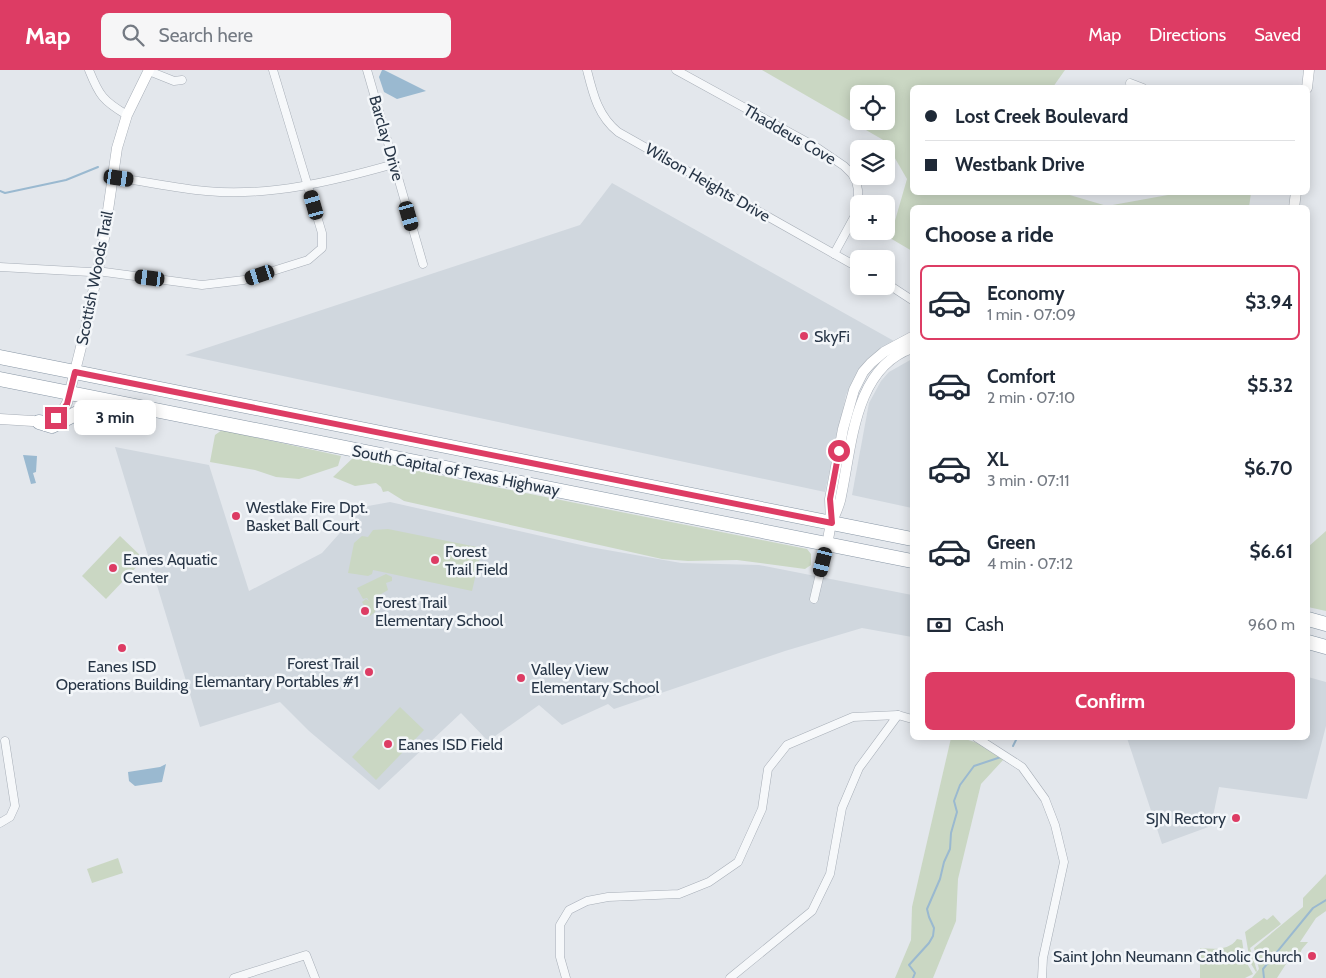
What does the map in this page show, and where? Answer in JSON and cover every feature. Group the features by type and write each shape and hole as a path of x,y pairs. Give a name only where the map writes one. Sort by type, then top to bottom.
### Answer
{"highway":[{"name":"South Capital of Texas Highway","path":"0,357 910,539"},
{"name":"South Capital of Texas Highway","path":"0,379 910,561"},
{"path":"39,422 52,426 90,406 114,402"},
{"path":"1310,620 1326,624"},
{"path":"1310,643 1326,647"}],"street":[{"path":"89,70 103,98 111,106 127,115"},
{"path":"0,267 97,271 202,285 244,280 308,260 322,248 322,233 273,70"},
{"name":"Barclay Drive","path":"367,70 423,264"},
{"name":"Wilson Heights Drive","path":"587,70 599,109 604,119 618,132 850,263"},
{"name":"Thaddeus Cove","path":"676,70 816,148 844,166 852,174 858,190 858,210 834,254"},
{"path":"1307,85 1309,70"},
{"path":"149,71 174,81 182,80"},
{"name":"Scottish Woods Trail","path":"39,422 49,422 56,418 67,404 103,245 117,148 127,115 149,71"},
{"path":"1130,83 1135,85"},
{"path":"112,177 207,191 247,192 344,179 394,164"},
{"path":"895,289 910,299"},
{"path":"832,523 830,499 843,429 854,390 863,372 871,363 884,352 910,338"},
{"path":"814,599 832,523 840,503 853,434 864,394 873,377 881,368 895,356 910,349"},
{"path":"0,419 39,422"},
{"path":"566,978 560,956 560,925 569,910 587,901 608,897 679,894 709,882 738,862 762,809 768,769 787,745 853,716 898,715 910,718"},
{"path":"730,978 812,912 830,874 842,808 859,768 898,715"},
{"path":"980,740 1022,767 1044,799 1055,825 1064,862 1043,958 1042,978"},
{"path":"0,823 10,817 15,806 5,741"},
{"path":"234,978 306,956 315,978"}],"shaded area":[{"path":"612,183 894,341 866,363 854,378 846,395 825,492 185,355 580,225"},
{"path":"910,360 910,508 852,495 869,403 881,381 889,372"},
{"path":"115,447 209,465 249,591 322,553 355,516 368,506 390,502 590,547 681,563 759,565 910,595 910,637 862,628 785,651 614,709 608,704 562,725 539,705 488,741 461,713 379,790 309,731 280,702 200,727"},
{"path":"1310,678 1326,682 1326,726 1307,799 1219,787 1211,826 1162,844 1128,740 1310,740"}],"green space":[{"path":"762,70 1065,70 1054,85 910,85 910,195 1070,195 1104,205 910,205 910,250 893,240 895,240 895,221 907,179 895,158 895,140 883,140 866,130 895,130 895,85 850,85 850,121"},
{"path":"1168,195 1251,195 1249,205 1113,205"},
{"path":"222,430 341,456 338,466 299,479 276,477 255,470 210,462 215,435"},
{"path":"356,455 460,480 807,549 811,554 811,565 805,569 737,560 688,561 662,559 404,501 388,491 383,492 376,483 355,486 333,477"},
{"name":"Forest Trail Field","path":"388,529 482,548 472,591 373,570 372,574 368,576 348,573 354,543 362,536 368,537 373,530"},
{"path":"1326,531 1326,611 1310,607 1310,545"},
{"name":"Eanes Aquatic Center","path":"120,536 144,559 106,599 82,576"},
{"path":"386,574 392,577 392,581 386,583 388,590 371,600 380,596 383,603 375,607 375,612 370,616 362,602 366,599 369,601 367,598 363,599 357,588"},
{"name":"Eanes ISD Field","path":"400,707 424,730 376,780 352,757"},
{"path":"951,740 973,741 1004,759 981,784 958,879 956,921 933,978 895,978 911,940 912,907"},
{"path":"118,858 123,873 92,883 87,869"},
{"path":"1326,874 1326,911 1316,918 1300,942 1308,942 1302,949 1296,962 1293,960 1293,953 1277,978 1252,978 1259,969 1254,948 1303,907 1303,898"},
{"path":"1273,915 1281,924 1250,948 1256,972 1250,962 1245,932 1264,918 1267,920"},
{"path":"1237,939 1242,940 1245,960 1253,974 1245,978 1200,978 1200,948 1215,949 1230,946"}],"water":[{"path":"382,70 426,91 397,99 384,92 379,77"},
{"path":"23,455 37,456 36,472 33,473 36,483 31,484"},
{"path":"166,764 162,782 135,786 129,781 128,772 160,767"}],"waterway":[{"path":"0,191 5,193 66,180 98,167"},
{"path":"1013,746 1016,740"},
{"path":"913,978 915,973 909,965 933,936 934,928 927,909 950,849 951,833 957,812 954,801 960,785 974,766 1001,757"},
{"path":"1264,978 1263,969 1313,908 1326,900"}],"place":[{"name":"SkyFi","path":"804,336"},
{"name":"Westlake Fire Dpt. Basket Ball Court","path":"236,516"},
{"name":"Forest Trail Field","path":"435,560"},
{"name":"Eanes Aquatic Center","path":"113,568"},
{"name":"Forest Trail Elementary School","path":"365,611"},
{"name":"Eanes ISD Operations Building","path":"122,648"},
{"name":"Forest Trail Elemantary Portables #1","path":"369,672"},
{"name":"Valley View Elementary School","path":"521,678"},
{"name":"Eanes ISD Field","path":"388,744"},
{"name":"SJN Rectory","path":"1236,818"},
{"name":"Saint John Neumann Catholic Church","path":"1312,956"}],"route":[{"path":"56,418 67,404 75,372 832,523 830,499 839,451"}]}
